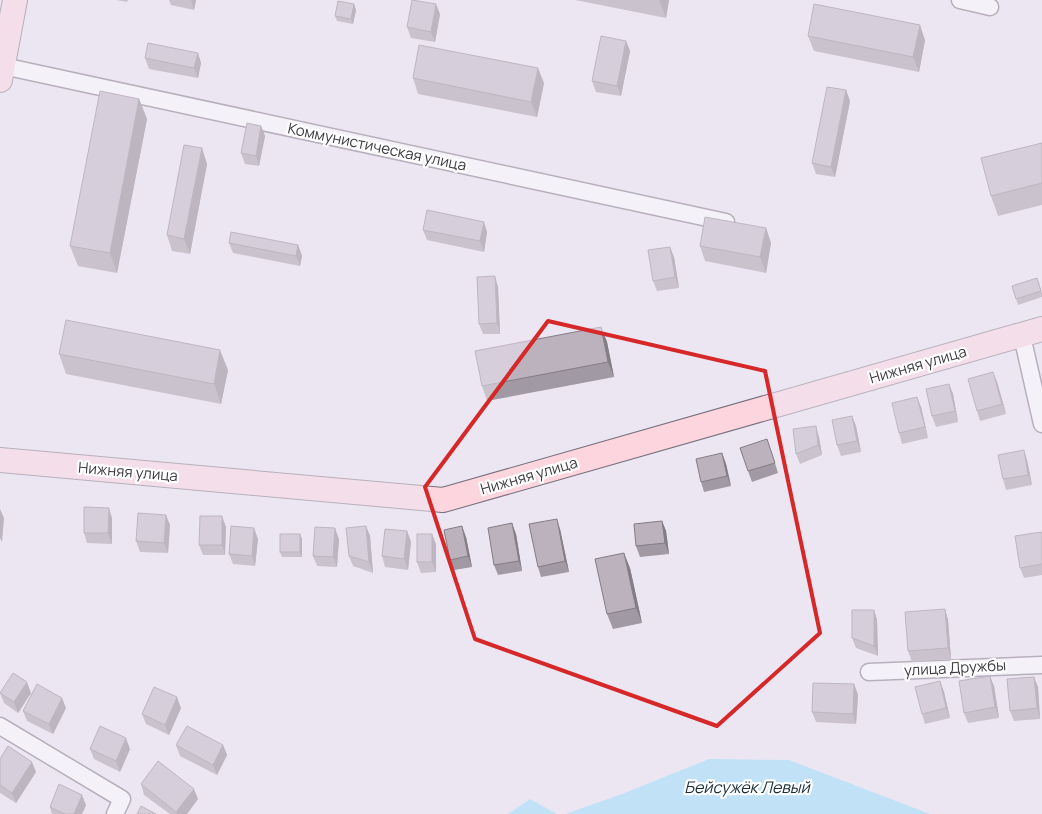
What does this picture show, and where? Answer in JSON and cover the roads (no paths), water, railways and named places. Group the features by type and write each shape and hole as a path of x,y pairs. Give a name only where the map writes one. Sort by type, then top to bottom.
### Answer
{"street":[{"name":"Коммунистическая улица","path":"15,0 1,73 741,226"},
{"path":"960,0 990,7"},
{"path":"1032,332 1042,424"},
{"name":"Нижняя улица","path":"0,460 443,500 1032,332"},
{"name":"улица Дружбы","path":"869,672 1042,665"},
{"path":"0,726 122,799 115,814"}],"water":[{"name":"Бейсужёк Левый","path":"709,759 789,760 930,814 565,814 622,794"},
{"path":"530,799 557,814 508,814"}]}
